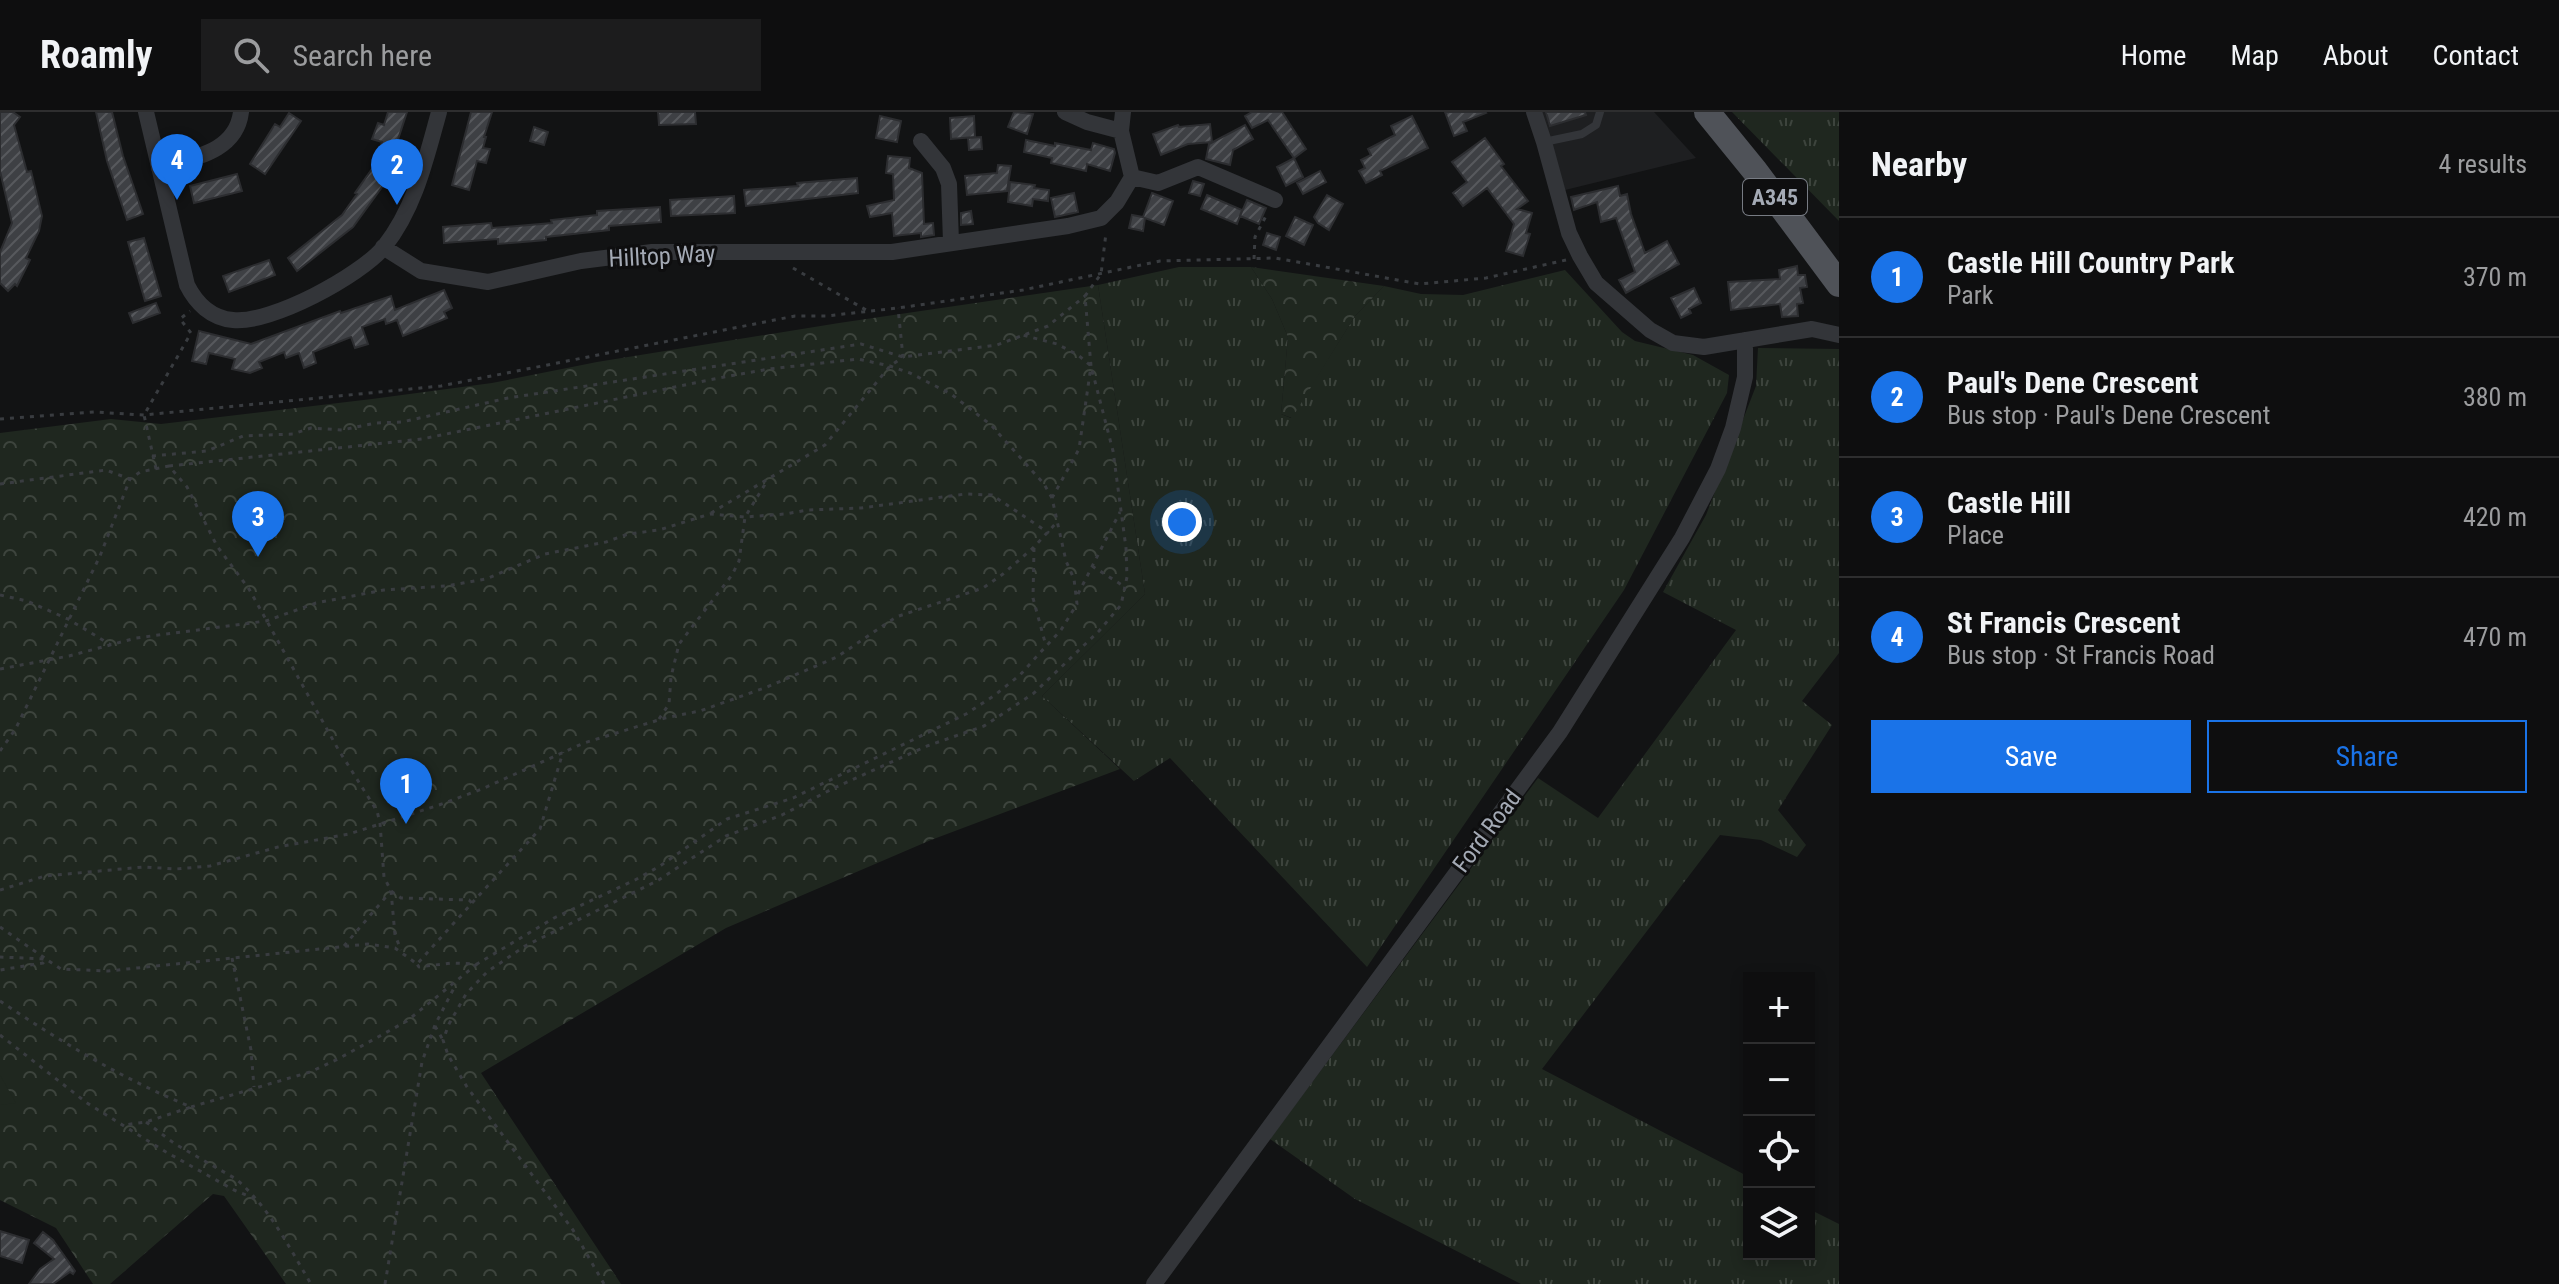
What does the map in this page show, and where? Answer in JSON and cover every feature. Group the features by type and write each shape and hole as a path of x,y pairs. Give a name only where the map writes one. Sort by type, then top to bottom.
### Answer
{"main road":[{"name":"A345","path":"1707,112 1839,284"}],"street":[{"path":"146,112 180,260 196,300 230,320 270,315 328,288 366,263 383,247 410,204 439,112"},
{"path":"159,168 206,154 223,145 236,129 241,112"},
{"path":"1065,112 1087,122 1121,131"},
{"path":"1101,218 1117,202 1132,177 1121,131 1123,112"},
{"path":"1534,112 1569,233 1580,256 1596,283 1650,330 1673,343 1704,347 1812,329 1839,335"},
{"path":"921,141 943,168 949,184 951,242"},
{"path":"1132,177 1158,183 1198,167 1275,200"},
{"name":"Hilltop Way","path":"383,247 421,271 488,282 581,261 652,252 892,252 1068,226 1101,218"},
{"name":"Ford Road","path":"1154,1284 1560,732 1682,538 1718,469 1733,428 1745,377 1745,340"}],"lane":[{"path":"1544,142 1582,134 1596,125 1600,112"}],"path":[{"path":"1254,259 1255,237 1275,200"},
{"path":"152,456 207,451 243,436 293,434 311,428 342,430 376,423 402,422 508,398 861,344 903,357 997,345 1048,326 1085,296 1101,274 1107,230 1101,218"},
{"path":"768,253 866,310"},
{"path":"0,419 94,412 144,415 441,386 795,316 826,316 898,308 1023,290 1160,261 1275,258 1420,284 1486,278 1580,256"},
{"path":"443,1040 466,994 487,972 525,946 657,881 726,836 782,815 927,746 984,726 1034,693 1099,631 1121,605 1125,587 1126,548 1113,451 1091,366 1085,296"},
{"path":"156,469 144,415 191,333 180,319 196,300"},
{"path":"898,308 903,357"},
{"path":"1022,335 1057,344 1091,366"},
{"path":"0,669 161,633 266,621 316,603 384,590 446,586 486,579 545,554 606,542 628,534 659,530 710,514 825,445 890,366 903,357"},
{"path":"0,751 15,730 100,556 130,479 140,472 169,466 422,439 769,369 858,359 890,366 951,394 991,425 1044,484 1052,498 1066,561 1078,596"},
{"path":"1052,498 1079,449 1091,366"},
{"path":"169,466 187,487 217,546 249,589 377,811 384,877 391,891 395,935 403,954"},
{"path":"0,484 106,470 130,479"},
{"path":"658,721 669,704 671,677 679,644 732,575 739,561 745,517 769,478"},
{"path":"710,514 745,517 861,508 965,494 992,495 1049,533"},
{"path":"124,1125 146,1122 310,1072 338,1059 407,1021 477,964 554,918 660,866 727,819 793,798 966,714 1020,675 1073,614 1078,596 1120,512"},
{"path":"0,890 45,876 143,867 176,869 210,866 278,847 349,834 482,789 584,743 740,698 837,657 896,617 983,588 1034,548 1058,521"},
{"path":"1034,548 1033,598 1046,647"},
{"path":"1092,566 1125,587"},
{"path":"0,595 27,601 68,619 111,645"},
{"path":"417,964 540,829 563,752"},
{"path":"391,891 401,898 469,900 472,903"},
{"path":"344,946 391,891"},
{"path":"0,927 61,969 108,971 344,946 383,945 403,954 419,967 477,964"},
{"path":"0,957 46,959"},
{"path":"232,958 251,1050 254,1087"},
{"path":"0,970 43,963 46,959"},
{"path":"385,1284 422,1062 435,1025 458,981"},
{"path":"0,1001 114,1072 191,1107"},
{"path":"435,1025 467,1087 573,1230 604,1284"},
{"path":"0,1035 87,1103 234,1190 256,1199"},
{"path":"146,1122 158,1133 236,1179 256,1199 311,1284"}],"shaded area":[{"path":"1540,112 1654,112 1696,158 1565,190"}],"green space":[{"path":"1732,112 1839,112 1839,221"},
{"path":"1179,267 1251,267 1272,299 1288,337 1281,414 1291,418 1355,316 1384,286 1421,294 1463,295 1565,270 1622,332 1635,341 1693,355 1729,375 1727,393 1624,590 1367,967 1170,758 1134,781 1042,696 1145,594 1098,285"},
{"path":"1251,267 1384,286 1355,316 1292,418 1281,414 1288,337 1272,299"},
{"path":"1098,285 1145,594 1042,696 1120,769 931,840 726,928 481,1073 621,1284 286,1284 224,1196 213,1194 110,1284 93,1284 56,1228 0,1200 0,433 111,419 161,424 492,383 597,362"},
{"path":"1758,348 1839,349 1839,653 1802,701 1832,725 1778,810 1806,845 1797,857 1761,840 1720,835 1542,1069 1743,1174 1743,1260 1815,1260 1815,1212 1839,1224 1839,1284 1521,1284 1355,1199 1270,1139 1538,778 1598,818 1736,630 1663,592 1706,515 1756,386"},
{"path":"0,1075 16,1103 0,1105"}],"building":[{"path":"0,112 13,112 20,117 14,125 27,172 31,171 42,216 39,231 26,258 30,260 17,286 15,284 8,291 0,283 0,252 12,223 0,171"},
{"path":"96,112 112,112 143,214 127,220 107,161"},
{"path":"388,112 407,112 387,180 353,227 297,271 288,258 342,215 374,166 382,142 372,139 378,123 384,125"},
{"path":"471,112 492,112 484,137 483,148 490,149 486,163 477,161 469,190 452,185"},
{"path":"658,112 695,112 696,124 659,125"},
{"path":"1014,112 1033,114 1027,134 1008,127"},
{"path":"1252,112 1282,112 1306,149 1294,158 1268,120 1252,128 1245,116"},
{"path":"1445,112 1486,113 1463,122 1467,131 1454,136"},
{"path":"1546,112 1585,112 1586,115 1550,126"},
{"path":"289,113 301,121 265,174 250,164 275,124 280,127"},
{"path":"880,116 901,121 897,142 876,138"},
{"path":"974,116 975,137 951,139 950,118"},
{"path":"1412,116 1428,148 1380,171 1382,175 1366,183 1359,171 1365,168 1361,160 1371,155 1368,149 1395,135 1391,126"},
{"path":"1210,124 1212,142 1188,144 1161,155 1153,134 1178,125"},
{"path":"1245,125 1253,139 1233,150 1230,165 1206,159 1209,144"},
{"path":"534,127 548,132 544,145 530,141"},
{"path":"981,137 982,149 969,150 968,138"},
{"path":"1485,138 1504,164 1501,166 1528,201 1517,209 1532,213 1523,256 1506,251 1514,224 1487,188 1463,206 1453,193 1467,182 1452,162"},
{"path":"1026,140 1091,150 1093,143 1114,149 1115,153 1110,171 1087,164 1086,171 1051,163 1052,158 1024,152"},
{"path":"888,156 910,158 909,168 922,173 924,224 933,223 934,235 894,236 892,213 870,217 867,206 894,200 893,174 886,173"},
{"path":"1294,158 1303,177 1286,186 1277,167"},
{"path":"998,165 1011,166 1007,191 967,195 965,176 997,173"},
{"path":"1320,171 1326,182 1303,194 1297,183"},
{"path":"237,174 242,191 194,203 190,186"},
{"path":"857,178 858,193 746,206 744,190"},
{"path":"1193,181 1204,184 1200,196 1189,193"},
{"path":"1010,182 1049,190 1048,201 1033,199 1032,206 1008,202"},
{"path":"1618,186 1620,196 1627,194 1645,253 1667,241 1679,264 1626,293 1619,280 1635,272 1616,218 1601,222 1597,202 1574,210 1571,197"},
{"path":"1074,193 1078,212 1055,217 1051,198"},
{"path":"1152,193 1173,201 1164,225 1145,218 1143,231 1129,228 1132,215 1143,217"},
{"path":"1207,195 1242,210 1237,224 1201,209"},
{"path":"1327,195 1343,204 1329,230 1314,217"},
{"path":"734,196 735,213 671,216 670,200"},
{"path":"1247,200 1266,208 1259,224 1240,216"},
{"path":"660,207 661,222 609,226 609,230 546,237 546,240 498,244 498,239 444,243 443,227 491,223 492,228 552,223 551,220 597,215 597,211"},
{"path":"971,211 973,224 961,225 961,213"},
{"path":"1295,217 1313,225 1304,245 1286,236"},
{"path":"1267,233 1280,237 1276,250 1263,245"},
{"path":"144,238 161,296 145,301 128,242"},
{"path":"269,260 275,275 229,292 223,276"},
{"path":"1797,266 1798,275 1805,275 1807,287 1800,288 1803,303 1797,304 1798,316 1782,317 1780,304 1731,310 1728,282 1780,279 1779,270"},
{"path":"1694,288 1701,303 1681,318 1671,298"},
{"path":"444,290 452,308 444,312 447,318 403,336 397,320 386,324 385,319 362,327 368,344 355,348 351,337 313,352 316,363 304,368 299,353 286,358 284,352 259,362 262,368 250,373 232,369 235,359 209,353 206,364 192,361 199,331 251,344 391,296 395,310"},
{"path":"156,303 160,313 133,323 129,313"},
{"path":"0,1231 29,1240 22,1263 0,1256"},
{"path":"43,1232 53,1240 75,1271 53,1284 29,1284 40,1269 54,1259 34,1243"}],"place":[{"name":"St Francis Crescent","path":"177,200"},
{"name":"Paul's Dene Crescent","path":"397,205"},
{"name":"Castle Hill","path":"258,557"},
{"name":"Castle Hill Country Park","path":"406,824"}]}
